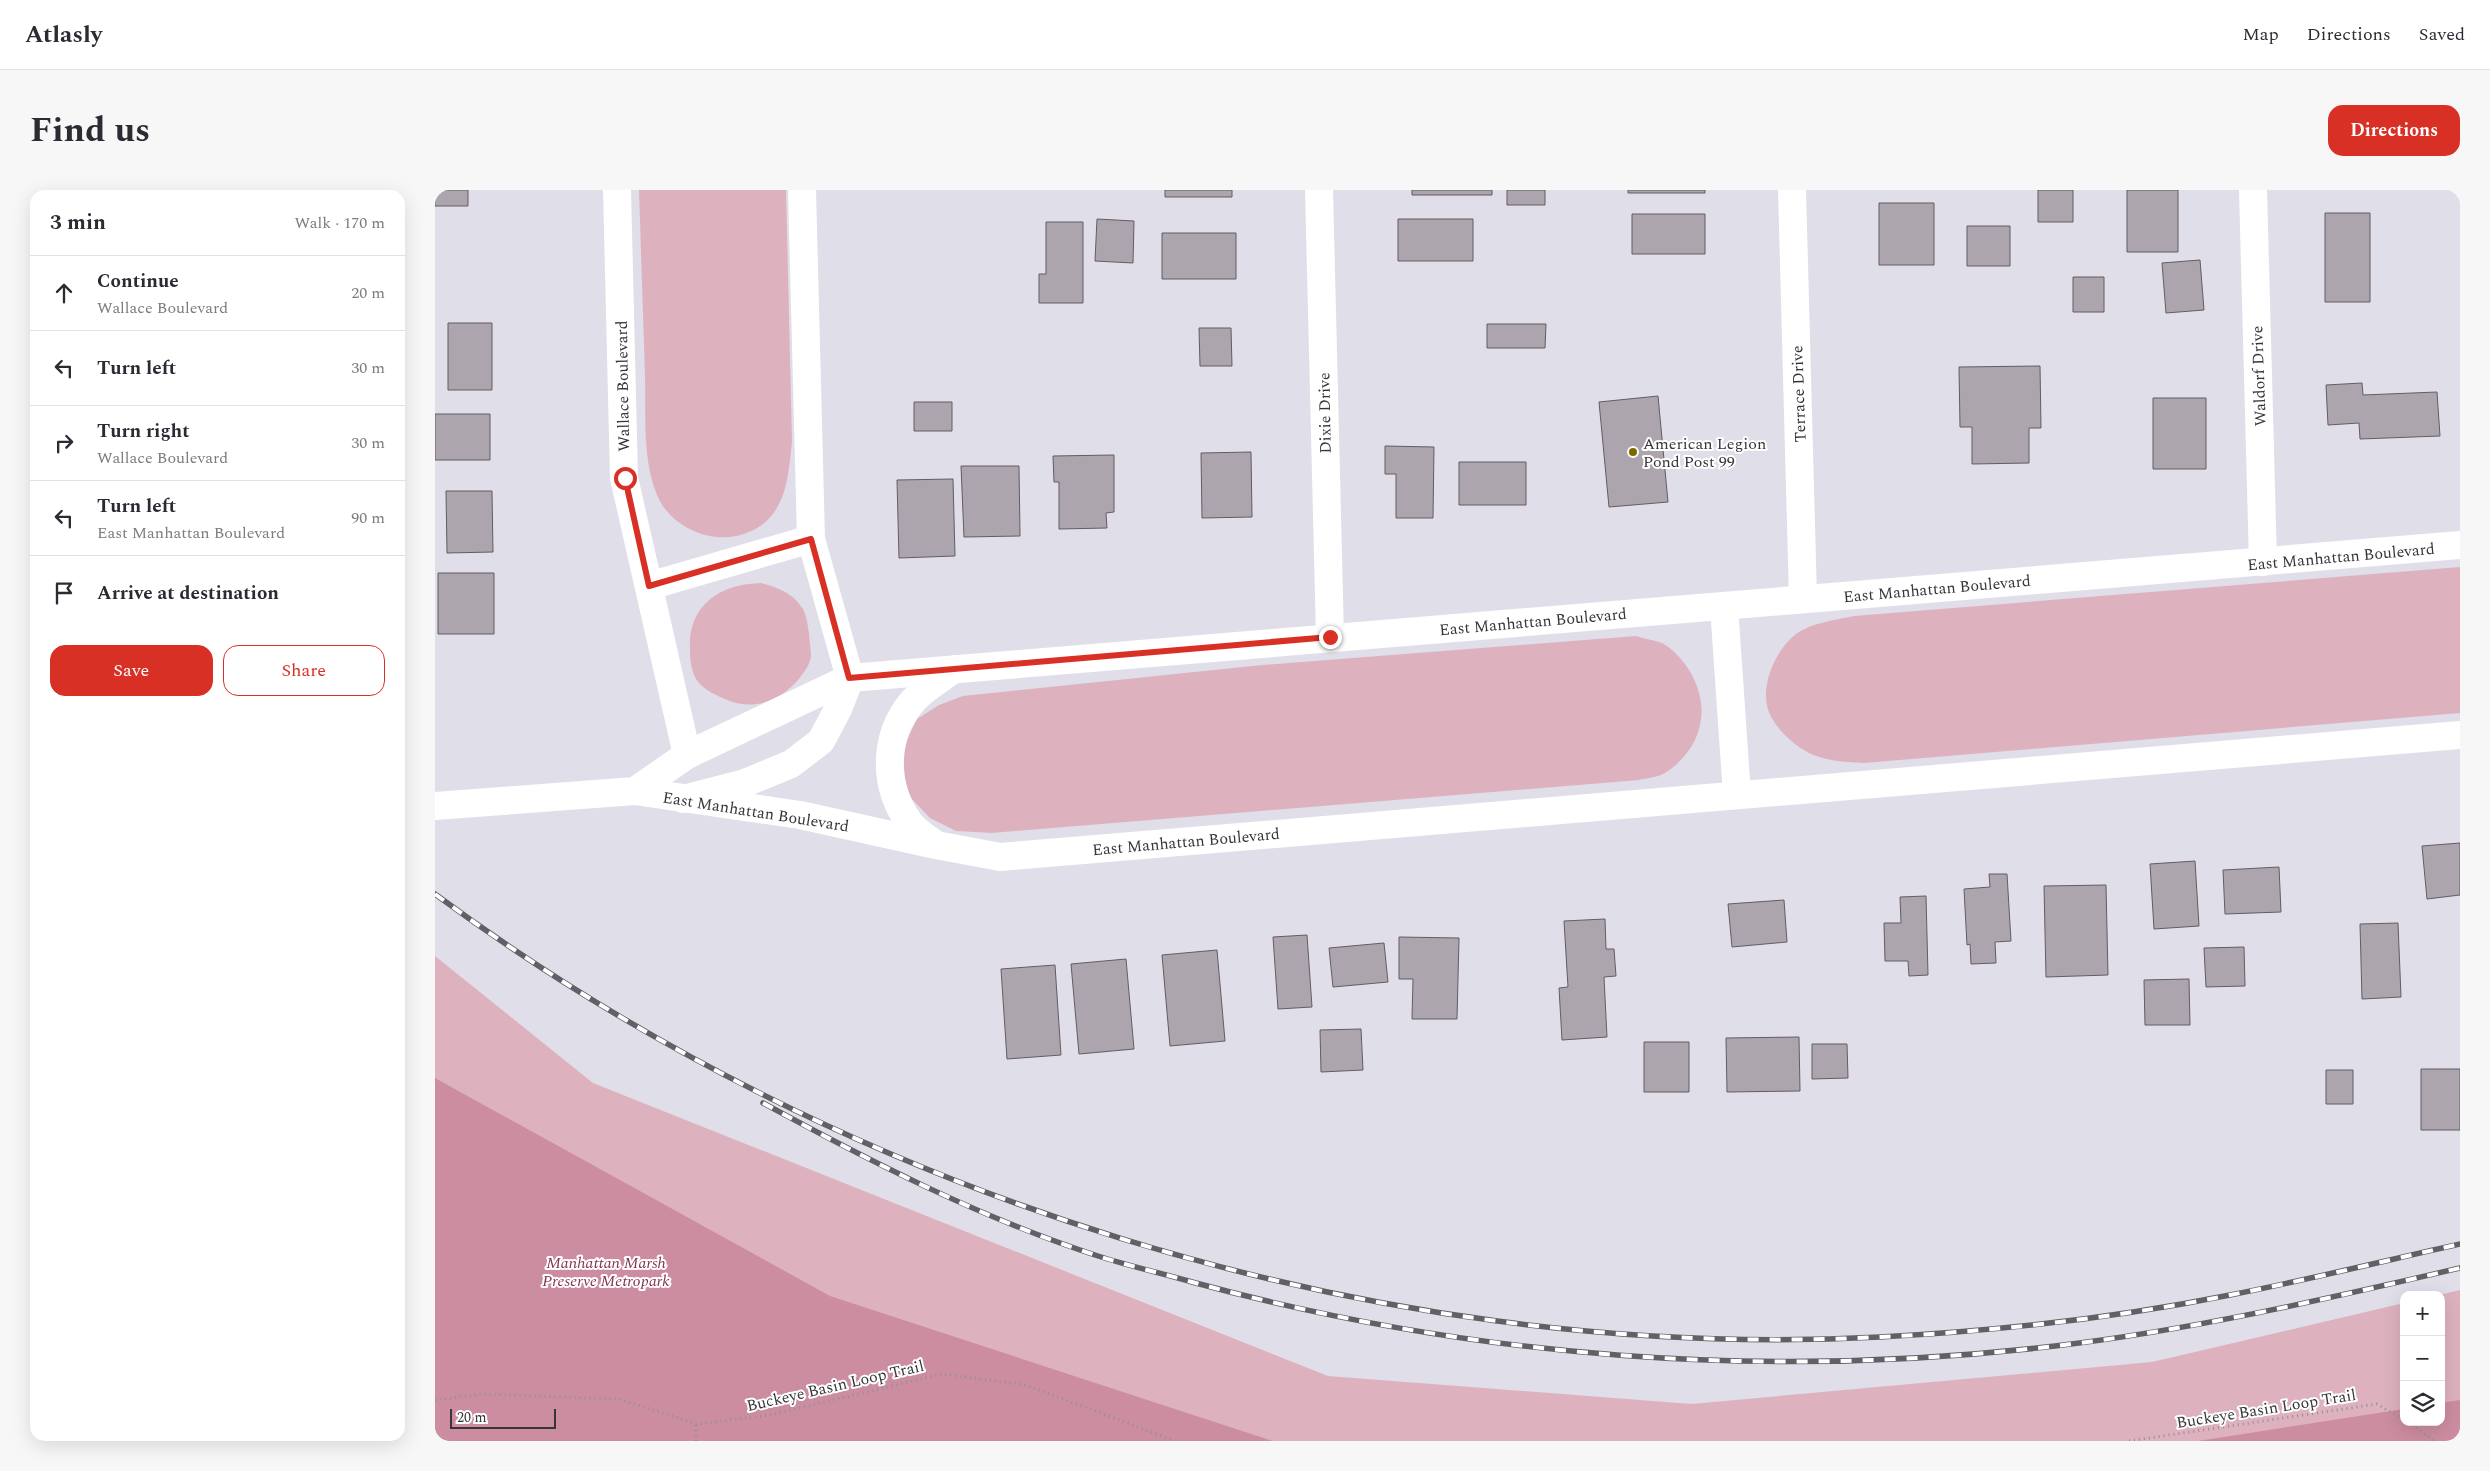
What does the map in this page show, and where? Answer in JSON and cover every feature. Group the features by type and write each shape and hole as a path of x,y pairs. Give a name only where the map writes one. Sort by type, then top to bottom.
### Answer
{"street":[{"name":"Wallace Boulevard","path":"617,190 625,478 687,755"},
{"path":"681,799 745,783 791,764 821,740 838,708 849,678 811,539 802,190"},
{"name":"Dixie Drive","path":"1319,190 1330,637"},
{"name":"Terrace Drive","path":"1792,190 1803,599"},
{"name":"Waldorf Drive","path":"2253,190 2263,562"},
{"path":"649,586 811,539"},
{"name":"East Manhattan Boulevard","path":"635,791 687,755 849,678 2460,545"},
{"path":"1724,606 1737,795"},
{"path":"936,845 910,824 894,798 889,764 893,732 913,702 954,669"},
{"name":"East Manhattan Boulevard","path":"435,806 635,791 800,815 1000,857 2460,735"}],"path":[{"name":"Buckeye Basin Loop Trail","path":"435,1400 483,1394 619,1398 696,1424 770,1415 942,1374 1026,1386 1175,1441"},
{"name":"Buckeye Basin Loop Trail","path":"2129,1441 2377,1404 2400,1418"},
{"path":"696,1424 696,1441"},
{"path":"2413,1426 2434,1441"}],"green space":[{"path":"639,190 786,190 792,442 789,469 783,494 771,516 762,525 736,536 709,536 684,526 664,507 652,481 646,436"},
{"path":"2460,567 2460,713 1864,763 1824,758 1802,749 1778,728 1771,717 1766,702 1766,692 1771,670 1782,649 1788,641 1802,630 1823,622 1854,616"},
{"path":"761,583 787,593 796,600 804,611 809,633 810,659 799,679 792,687 775,698 756,704 735,703 711,693 697,680 691,664 690,635 700,610 719,593 746,584"},
{"path":"1636,636 1662,643 1681,659 1696,684 1702,712 1700,726 1695,739 1688,752 1678,763 1665,773 1639,780 992,833 956,831 930,818 910,797 901,770 905,744 917,719 939,705 963,696 1262,665"},
{"name":"Manhattan Marsh Preserve Metropark","path":"435,956 593,1083 1328,1376 1691,1404 2152,1362 2400,1304 2400,1426 2445,1426 2445,1294 2460,1290 2460,1441 435,1441"},
{"path":"435,1078 830,1296 1273,1441 435,1441"},
{"path":"2460,1400 2460,1441 2198,1441 2400,1410 2400,1426 2445,1426 2445,1402"}],"building":[{"path":"435,190 468,190 468,206 435,206"},
{"path":"1165,190 1232,190 1232,197 1165,197"},
{"path":"1412,190 1492,190 1492,195 1412,195"},
{"path":"1507,190 1545,190 1545,205 1507,205"},
{"path":"1628,190 1705,190 1705,193 1628,193"},
{"path":"2038,190 2073,190 2073,222 2038,222"},
{"path":"2127,190 2178,190 2178,252 2127,252"},
{"path":"1879,203 1934,203 1934,265 1879,265"},
{"path":"2325,213 2370,213 2370,302 2325,302"},
{"path":"1632,214 1705,214 1705,254 1632,254"},
{"path":"1097,219 1134,221 1133,263 1095,261"},
{"path":"1398,219 1473,219 1473,261 1398,261"},
{"path":"1046,222 1083,222 1083,303 1039,303 1039,274 1046,274"},
{"path":"1967,226 2010,226 2010,266 1967,266"},
{"path":"1162,233 1236,233 1236,279 1162,279"},
{"path":"2200,260 2204,310 2166,313 2162,263"},
{"path":"2073,277 2104,277 2104,312 2073,312"},
{"path":"448,323 492,323 492,390 448,390"},
{"path":"1487,324 1546,324 1545,348 1487,348"},
{"path":"1199,328 1231,328 1232,366 1200,366"},
{"path":"2040,366 2041,428 2029,428 2029,463 1972,464 1972,427 1960,427 1959,367"},
{"path":"2362,383 2363,395 2437,392 2440,436 2360,439 2359,423 2328,425 2326,385"},
{"name":"American Legion Pond Post 99","path":"1658,396 1668,502 1609,507 1599,402"},
{"path":"2153,398 2206,398 2206,469 2153,469"},
{"path":"914,402 952,402 952,431 914,431"},
{"path":"435,414 490,414 490,460 435,460"},
{"path":"1385,446 1434,447 1433,518 1396,518 1396,474 1385,474"},
{"path":"1251,452 1252,517 1202,518 1201,453"},
{"path":"1114,455 1114,512 1106,513 1107,528 1059,529 1059,482 1054,482 1053,456"},
{"path":"1459,462 1526,462 1526,505 1459,505"},
{"path":"961,466 1019,466 1020,536 964,537"},
{"path":"953,479 955,556 899,558 897,480"},
{"path":"446,491 492,491 493,552 447,553"},
{"path":"438,573 494,573 494,634 438,634"},
{"path":"2460,843 2460,895 2427,899 2422,846"},
{"path":"2195,861 2199,926 2154,929 2150,864"},
{"path":"2279,867 2281,912 2225,914 2223,870"},
{"path":"1989,874 2007,874 2011,941 1995,942 1996,963 1971,964 1970,944 1967,945 1964,889 1990,887"},
{"path":"2106,885 2108,975 2046,977 2044,886"},
{"path":"1926,896 1928,975 1909,976 1908,961 1885,961 1884,923 1901,923 1900,897"},
{"path":"1784,900 1787,942 1732,947 1728,904"},
{"path":"1605,919 1606,949 1614,949 1616,976 1604,977 1607,1037 1562,1040 1559,988 1568,987 1564,921"},
{"path":"2398,923 2401,997 2362,999 2360,924"},
{"path":"1307,935 1312,1007 1278,1009 1273,937"},
{"path":"1399,937 1459,938 1457,1019 1412,1019 1413,979 1399,979"},
{"path":"1384,943 1388,982 1333,987 1329,948"},
{"path":"2244,947 2245,986 2206,987 2204,948"},
{"path":"1217,950 1225,1041 1170,1046 1162,955"},
{"path":"1126,959 1134,1049 1079,1054 1071,964"},
{"path":"1055,965 1061,1055 1007,1059 1001,969"},
{"path":"2189,979 2190,1025 2145,1025 2144,980"},
{"path":"1361,1029 1363,1070 1321,1072 1320,1030"},
{"path":"1799,1037 1800,1091 1727,1092 1726,1038"},
{"path":"1644,1042 1689,1042 1689,1092 1644,1092"},
{"path":"1812,1044 1847,1044 1848,1078 1812,1079"},
{"path":"2421,1069 2460,1069 2460,1130 2421,1130"},
{"path":"2326,1070 2353,1070 2353,1104 2326,1104"}],"railway":[{"path":"435,894 593,1001 761,1094 938,1173 1120,1238 1307,1288 1497,1321 1689,1338 1880,1337 1968,1331 2100,1317 2187,1303 2288,1283 2460,1244"},
{"path":"763,1103 927,1187 1011,1224 1110,1260 1298,1308 1404,1329 1512,1345 1620,1355 1729,1361 1838,1361 1946,1356 2055,1346 2157,1331 2309,1302 2460,1268"}],"place":[{"name":"American Legion Pond Post 99","path":"1633,452"}],"route":[{"path":"625,478 649,586 811,539 849,678 1330,637"}]}
